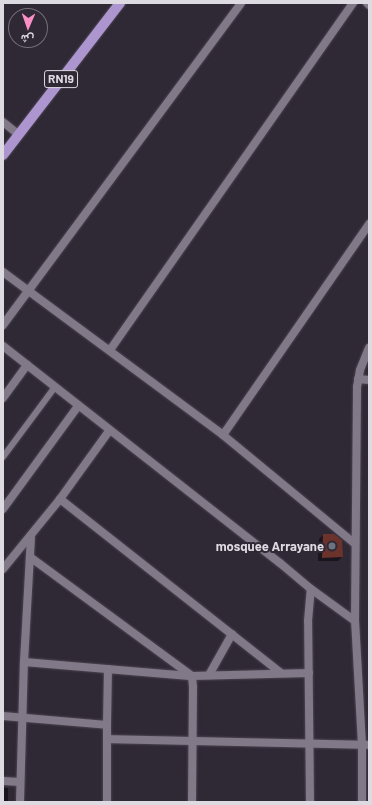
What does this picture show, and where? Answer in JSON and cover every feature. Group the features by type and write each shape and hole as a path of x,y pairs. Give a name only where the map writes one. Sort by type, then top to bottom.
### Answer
{"main road":[{"name":"RN19","path":"3,155 120,3"}],"street":[{"path":"3,325 29,292 241,3"},
{"path":"110,350 353,3"},
{"path":"3,122 18,134"},
{"path":"223,435 369,224"},
{"path":"3,272 223,435 355,544"},
{"path":"3,346 109,431 280,563 311,589 355,621"},
{"path":"362,802 366,745 355,621 355,544 358,379 369,348"},
{"path":"3,398 27,365"},
{"path":"358,379 369,380"},
{"path":"3,509 78,406"},
{"path":"3,570 31,538 109,431"},
{"path":"60,499 281,673"},
{"path":"20,802 24,662 31,538"},
{"path":"30,557 192,676"},
{"path":"310,802 308,745 308,621 311,589"},
{"path":"209,675 232,634"},
{"path":"24,662 192,676 309,673"},
{"path":"107,802 108,669"},
{"path":"192,676 192,802"},
{"path":"3,716 107,725"},
{"path":"107,739 308,745 366,745"},
{"path":"3,781 20,782"}],"lane":[{"path":"3,457 55,387"}],"building":[{"name":"mosquee Arrayane","path":"323,534 334,534 342,540 343,557 322,558"}],"place":[{"name":"mosquee Arrayane","path":"332,546"}]}
